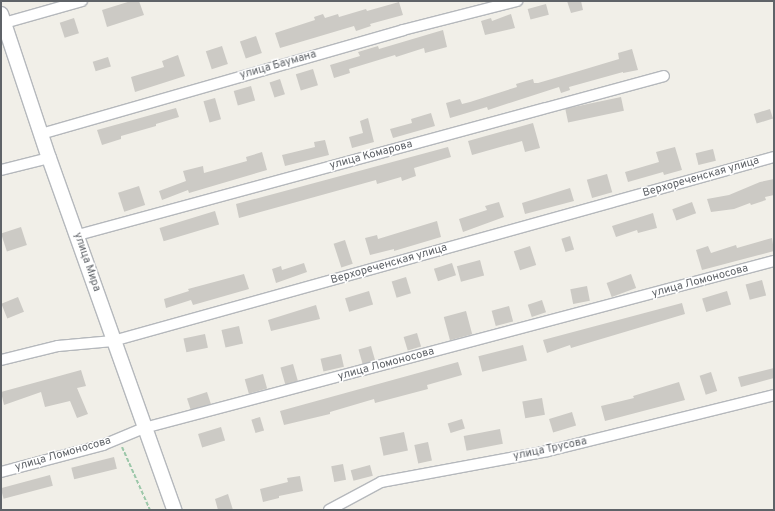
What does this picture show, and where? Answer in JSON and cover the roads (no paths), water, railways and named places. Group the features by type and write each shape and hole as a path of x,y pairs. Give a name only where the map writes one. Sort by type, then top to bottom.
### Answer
{"street":[{"path":"3,19 82,1"},
{"name":"улица Баумана","path":"41,134 403,30 517,1"},
{"name":"улица Мира","path":"3,19 6,44 78,235 113,341 174,510"},
{"name":"улица Комарова","path":"78,235 664,76"},
{"name":"Верхореченская улица","path":"1,360 58,346 113,341 774,157"},
{"path":"1,170 49,158"},
{"name":"улица Ломоносова","path":"1,472 103,445 144,428 774,261"},
{"name":"улица Трусова","path":"329,510 381,482 548,451 774,395"}]}
